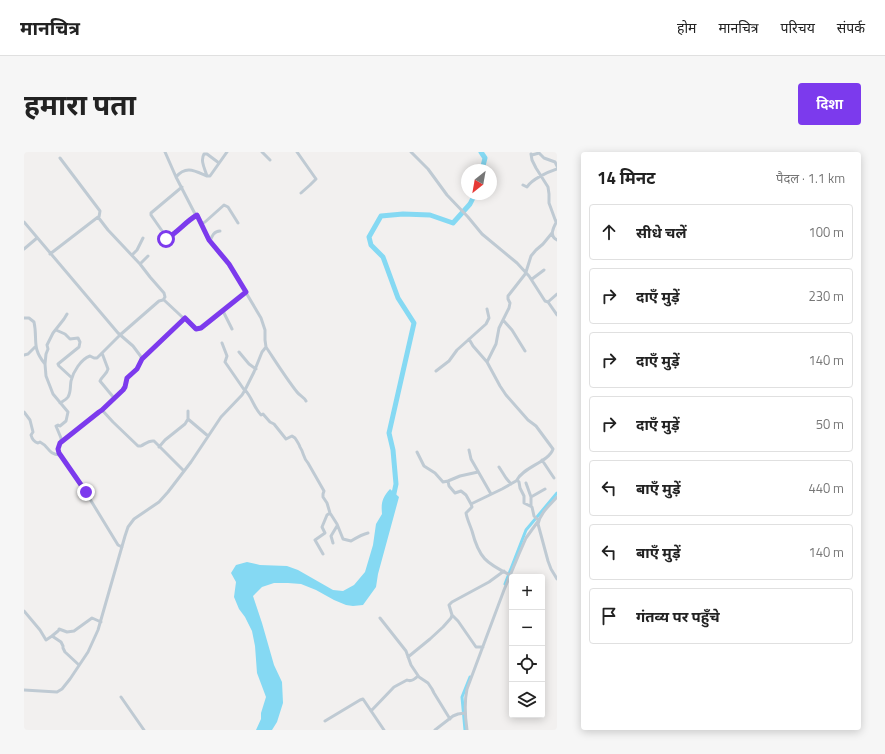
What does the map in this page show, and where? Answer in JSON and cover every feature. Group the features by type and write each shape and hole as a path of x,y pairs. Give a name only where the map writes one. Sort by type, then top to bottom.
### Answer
{"street":[{"path":"165,152 195,216 210,241 229,264 264,324 266,347 293,386 306,401"},
{"path":"176,177 185,170 192,170 209,177 227,152"},
{"path":"262,152 270,160"},
{"path":"297,152 316,179 301,193"},
{"path":"411,152 428,169 443,190 482,234 526,272 557,316"},
{"path":"487,362 496,344 498,330 510,305 508,296 526,272 531,256 552,233 557,222 548,201 548,187 542,177 532,160 530,153 532,155 539,153 544,158 556,161 557,167 544,174 542,177 531,182 526,187 523,185"},
{"path":"207,176 202,160 204,154 207,154 219,164"},
{"path":"60,158 100,211 99,217 108,230 132,255 164,293 165,297 163,300"},
{"path":"168,238 151,216 151,213 182,187"},
{"path":"201,224 224,205 228,207 238,223"},
{"path":"163,242 195,216"},
{"path":"50,254 97,217 99,217"},
{"path":"24,222 120,335 135,348 142,359"},
{"path":"210,241 215,232 220,231"},
{"path":"552,233 554,238 557,240"},
{"path":"24,249 37,238"},
{"path":"132,255 137,250 143,238"},
{"path":"140,264 148,256"},
{"path":"532,279 544,270"},
{"path":"163,300 185,318 194,328 199,329 245,293"},
{"path":"548,302 557,294"},
{"path":"60,403 66,399 70,391 72,378 76,369 86,357 90,356 95,359 159,301 163,300"},
{"path":"436,371 449,361 457,350 487,322 489,316 487,309"},
{"path":"223,311 232,329"},
{"path":"61,442 61,437 56,426 60,426 66,421 68,411 52,392 46,374 46,354 48,350 47,345 53,333 67,314"},
{"path":"24,318 29,318 34,322 35,347 46,364"},
{"path":"121,546 60,455 58,449 59,445 102,410 125,388 127,378 137,369 142,359 185,318"},
{"path":"503,320 512,330 525,351"},
{"path":"56,330 65,334 70,339 78,338 80,342 79,347 58,364 72,378"},
{"path":"469,340 472,346 487,362 506,395 528,420 536,426 553,449 542,460 518,476 516,481 471,504"},
{"path":"222,343 227,356 225,362 254,402 258,412 261,415 264,414 286,439 292,436 295,438 301,448 304,459 308,463 324,491 323,497 343,539 351,541 368,533"},
{"path":"24,355 28,354 35,347"},
{"path":"24,690 51,692 59,691 66,684 93,641 127,530 133,521 161,500 222,415 236,402 244,390 262,352 266,347"},
{"path":"239,352 254,368"},
{"path":"102,353 108,369 100,381 114,398"},
{"path":"102,410 138,446 154,441 183,470"},
{"path":"159,447 184,426 188,419 188,411"},
{"path":"24,412 31,423 33,432 31,435 32,439 38,443 40,442 44,444 53,454 60,455"},
{"path":"188,419 207,435"},
{"path":"469,450 471,458 491,494"},
{"path":"417,452 424,466 435,473 442,481 448,482 460,476 478,472"},
{"path":"542,460 554,478"},
{"path":"500,466 511,484"},
{"path":"517,480 524,496 524,503 531,506"},
{"path":"448,482 449,486 455,493 461,491 471,504 472,507 466,515 478,549 486,560 509,574"},
{"path":"526,483 531,497 531,506 537,519 548,561 557,579"},
{"path":"531,497 545,489"},
{"path":"510,574 523,544 537,519 557,497"},
{"path":"323,554 315,540 326,533 322,527 327,515 330,513"},
{"path":"333,543 331,536 337,526"},
{"path":"482,647 476,646 452,615 449,605 505,572"},
{"path":"467,730 464,713 467,690 509,578"},
{"path":"24,611 40,630 46,640 59,630 67,632 74,631 92,618 99,621"},
{"path":"408,657 430,639 451,618 452,615"},
{"path":"380,618 406,651 411,665 418,676 421,680 428,683 450,719"},
{"path":"52,636 60,642 65,652 78,664"},
{"path":"371,711 394,687 418,676"},
{"path":"121,697 144,730"},
{"path":"325,721 361,700 364,700 384,730"},
{"path":"435,730 458,714 464,713"}],"water":[{"path":"390,489 399,497 378,574 376,587 363,605 346,605 301,584 274,583 262,587 253,596 274,665 282,682 283,703 277,722 272,730 256,730 261,719 261,713 266,697 257,673 255,646 252,631 234,597 236,582 231,573 236,565 247,562 260,565 287,566 298,570 333,590 343,591 354,585 365,572 373,545 376,524 382,514 385,495"}],"waterway":[{"path":"481,152 485,158 484,164"},
{"path":"393,498 396,484 393,450 389,433 414,323 398,298 383,257 371,245 369,237 381,216 403,214 430,215 453,223 472,200"},
{"path":"505,584 526,530 557,493"},
{"path":"465,730 462,697 470,677"}],"route":[{"path":"86,492 59,453 58,449 60,443 102,410 125,388 127,378 137,369 142,359 185,318 194,328 199,329 246,292 224,256 209,240 197,215 166,239"}]}
